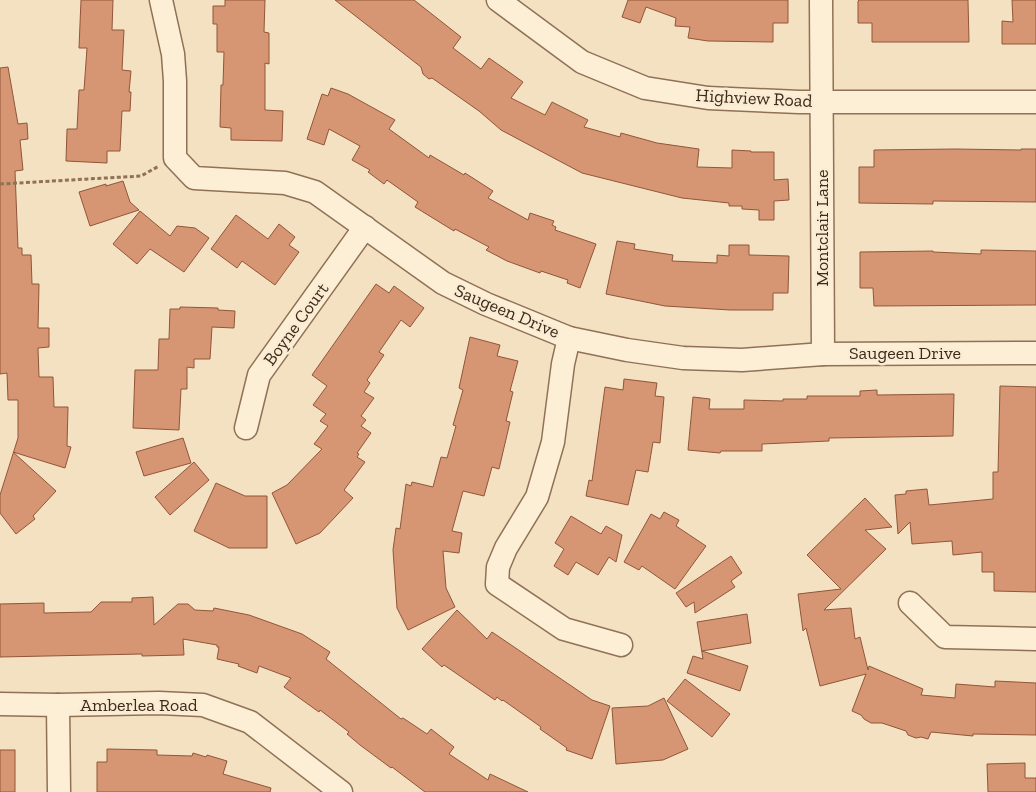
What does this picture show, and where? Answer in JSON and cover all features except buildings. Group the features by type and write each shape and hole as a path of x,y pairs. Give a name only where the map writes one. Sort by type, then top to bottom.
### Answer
{"street":[{"path":"160,0 173,54 175,158"},
{"name":"Highview Road","path":"498,0 582,62 645,88 708,98 798,102 1036,102"},
{"name":"Montclair Lane","path":"821,0 823,354"},
{"name":"Saugeen Drive","path":"175,158 194,178 285,183 315,192 443,282 486,304 569,338 628,350 683,358 742,360 823,354 1036,353"},
{"name":"Boyne Court","path":"246,428 259,375 365,227"},
{"path":"569,338 563,364 553,442 536,497 506,548 498,567 497,584 564,629 621,645"},
{"path":"910,603 945,637 1036,639"},
{"name":"Amberlea Road","path":"0,704 159,703 203,705 250,722 341,792"},
{"path":"58,705 59,792"}],"path":[{"path":"0,184 141,176 175,158"}]}
